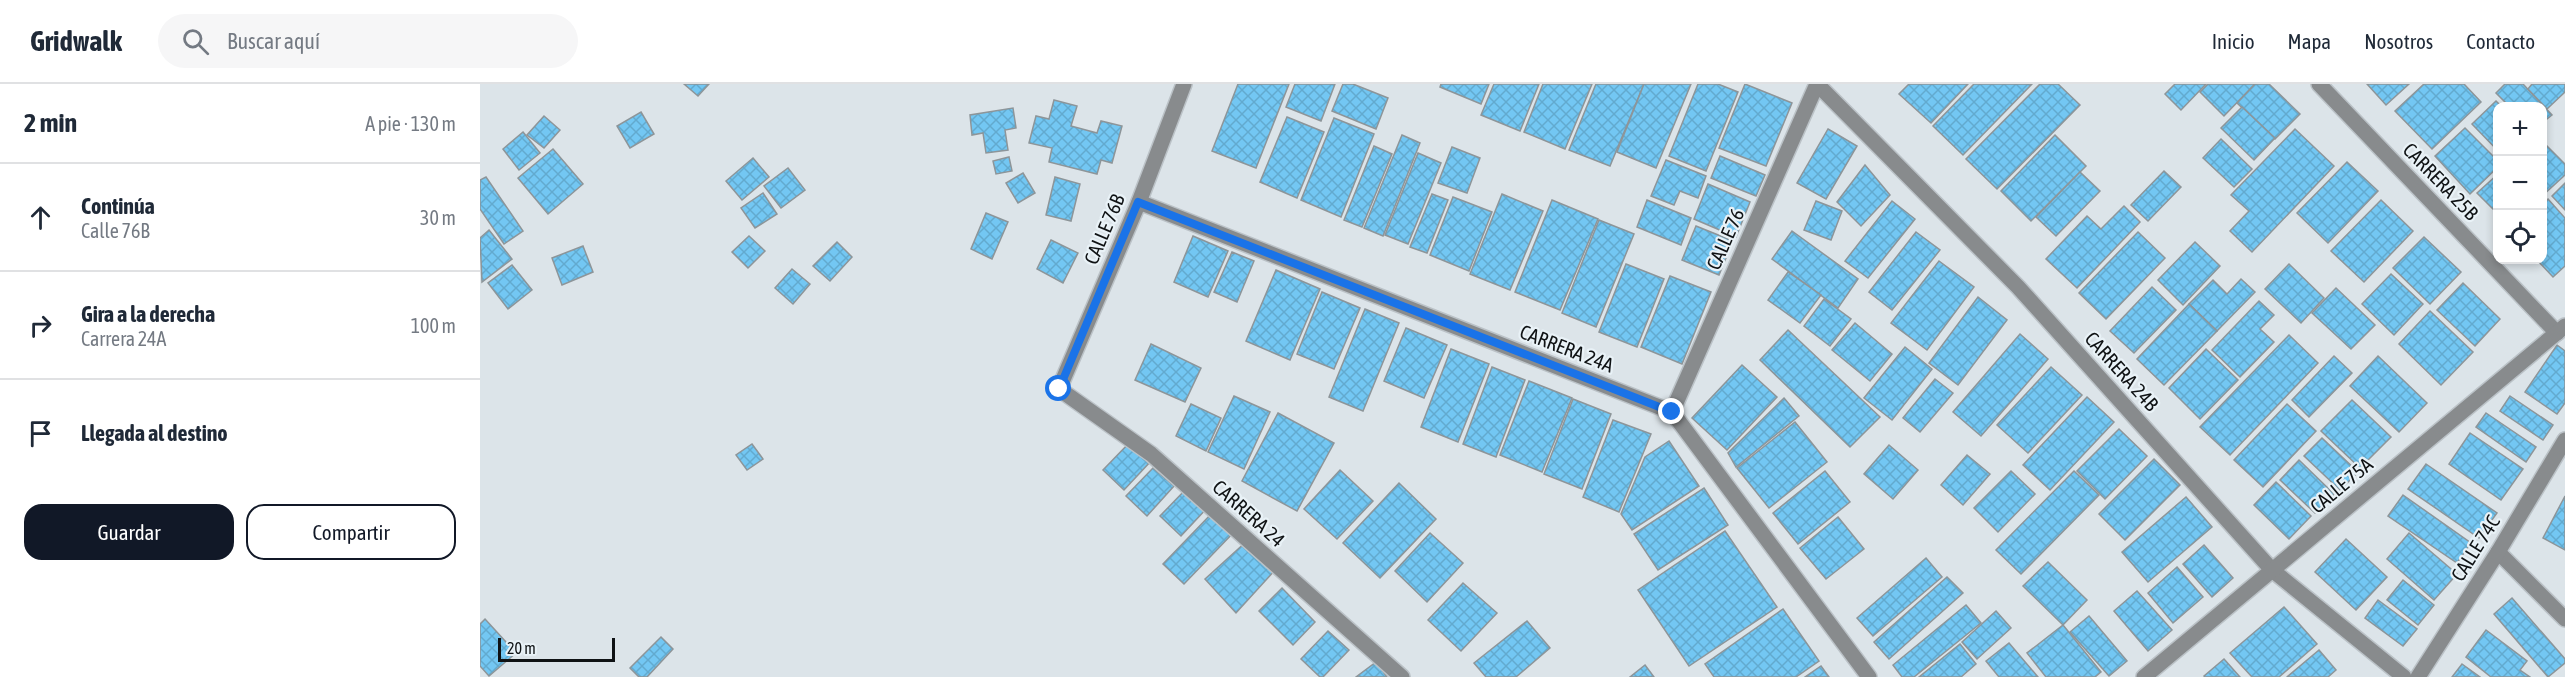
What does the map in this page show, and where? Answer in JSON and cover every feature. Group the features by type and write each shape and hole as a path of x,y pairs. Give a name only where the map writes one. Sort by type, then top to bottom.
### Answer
{"street":[{"name":"CALLE 76B","path":"1059,389 1138,202 1184,84"},
{"name":"CALLE 76","path":"1672,412 1817,84"},
{"name":"CARRERA 24B","path":"1817,84 2018,287 2272,570 2404,677"},
{"name":"CARRERA 25B","path":"2319,84 2561,329"},
{"name":"CARRERA 24A","path":"1138,202 1672,412"},
{"name":"CALLE 75A","path":"2145,677 2561,329"},
{"name":"CARRERA 24","path":"1059,389 1151,454 1402,677"},
{"path":"1672,412 1869,677"},
{"name":"CALLE 74C","path":"2418,677 2498,552 2565,441"},
{"path":"2498,552 2565,619"}],"building":[{"path":"684,84 709,84 698,96"},
{"path":"1238,84 1289,84 1256,168 1212,151"},
{"path":"1295,84 1335,84 1321,121 1286,107"},
{"path":"1343,84 1353,84 1388,98 1376,129 1332,111"},
{"path":"1441,84 1489,84 1481,104 1440,87"},
{"path":"1494,84 1539,84 1520,131 1481,115"},
{"path":"1543,84 1592,84 1565,149 1524,132"},
{"path":"1596,84 1644,84 1610,166 1569,150"},
{"path":"1644,84 1691,84 1656,168 1617,152"},
{"path":"1698,84 1718,84 1738,92 1706,171 1669,156"},
{"path":"1745,84 1792,103 1766,166 1719,148"},
{"path":"1909,84 1968,84 1931,123 1899,94"},
{"path":"1974,84 2032,84 1963,155 1933,126"},
{"path":"2040,84 2058,84 2080,105 1997,189 1966,159"},
{"path":"2175,84 2206,84 2181,110 2165,94"},
{"path":"2208,84 2255,84 2224,116 2200,92"},
{"path":"2255,84 2269,84 2300,114 2275,139 2237,103"},
{"path":"2367,84 2409,84 2386,105"},
{"path":"2424,84 2464,84 2481,102 2432,149 2395,111"},
{"path":"2505,84 2523,84 2540,102 2505,102 2496,93"},
{"path":"2532,84 2565,84 2565,92 2547,109 2547,102 2540,102 2528,89"},
{"path":"1054,100 1077,106 1071,126 1097,133 1101,121 1122,126 1112,163 1101,160 1097,174 1049,162 1052,148 1029,143 1036,116 1049,119"},
{"path":"2493,104 2493,146 2472,124"},
{"path":"2242,107 2275,138 2254,160 2221,128"},
{"path":"1013,108 1016,128 1005,130 1008,150 986,153 983,133 972,135 970,115"},
{"path":"2547,110 2552,115 2547,119"},
{"path":"641,112 654,134 630,148 617,126"},
{"path":"544,116 560,130 544,148 527,135"},
{"path":"1287,117 1324,132 1297,198 1260,182"},
{"path":"1334,118 1374,134 1341,217 1301,200"},
{"path":"2465,128 2493,156 2493,172 2470,194 2435,156"},
{"path":"1828,129 1857,146 1826,199 1797,183"},
{"path":"2295,129 2334,166 2252,252 2230,231 2249,211 2231,195"},
{"path":"523,132 540,153 519,170 503,149"},
{"path":"1402,135 1420,143 1383,236 1364,228"},
{"path":"2055,135 2086,166 2031,221 2001,191"},
{"path":"2221,139 2252,169 2234,187 2203,158"},
{"path":"1374,146 1392,154 1362,227 1344,220"},
{"path":"2547,146 2565,164 2565,175 2547,191"},
{"path":"1452,147 1480,158 1467,193 1438,183"},
{"path":"553,149 583,184 548,214 518,178"},
{"path":"1418,153 1441,163 1408,244 1385,235"},
{"path":"1720,156 1765,175 1756,196 1711,178"},
{"path":"1009,157 1012,171 996,174 993,161"},
{"path":"753,158 769,177 742,200 726,181"},
{"path":"1666,160 1706,176 1698,198 1680,191 1674,205 1651,196"},
{"path":"2347,162 2378,191 2328,243 2297,213"},
{"path":"1865,165 1890,195 1861,226 1837,202"},
{"path":"788,168 805,190 781,208 764,186"},
{"path":"2164,171 2181,187 2148,221 2131,205"},
{"path":"2080,172 2100,191 2056,236 2036,217"},
{"path":"1023,173 1035,193 1018,203 1006,183"},
{"path":"486,177 523,231 504,244 480,209 480,180"},
{"path":"1055,177 1080,184 1071,221 1046,215"},
{"path":"2493,179 2493,209 2477,193"},
{"path":"2565,183 2565,210 2552,196"},
{"path":"1708,184 1750,202 1736,237 1694,219"},
{"path":"763,193 777,214 755,228 741,208"},
{"path":"1432,194 1448,200 1427,253 1410,247"},
{"path":"1502,194 1543,211 1510,290 1470,274"},
{"path":"1453,197 1492,212 1469,271 1430,255"},
{"path":"1552,200 1598,219 1560,310 1515,292"},
{"path":"1647,200 1691,218 1681,245 1637,227"},
{"path":"2381,200 2413,231 2364,282 2331,251"},
{"path":"2547,200 2565,218 2565,266 2553,277 2541,264 2547,264"},
{"path":"1816,201 1842,211 1831,240 1804,230"},
{"path":"1892,201 1915,219 1868,278 1845,261"},
{"path":"2124,206 2140,222 2077,288 2046,259 2087,216 2101,229"},
{"path":"986,213 1008,222 992,259 971,249"},
{"path":"1599,220 1634,234 1596,327 1562,313"},
{"path":"1696,226 1733,241 1719,275 1682,260"},
{"path":"489,230 512,259 482,282 480,238"},
{"path":"1792,231 1858,279 1838,308 1772,259"},
{"path":"1916,232 1940,250 1892,310 1869,292"},
{"path":"2138,232 2165,258 2106,319 2079,293"},
{"path":"749,236 765,251 748,268 732,252"},
{"path":"1193,236 1228,251 1208,297 1174,282"},
{"path":"2424,237 2461,272 2430,304 2393,268"},
{"path":"1051,240 1078,253 1063,283 1037,269"},
{"path":"837,242 852,257 830,281 813,266"},
{"path":"2195,242 2220,266 2183,305 2158,280"},
{"path":"583,246 593,272 562,285 552,258"},
{"path":"1232,252 1254,261 1237,302 1214,292"},
{"path":"1939,261 1974,287 1927,350 1891,323"},
{"path":"1626,264 1664,279 1637,347 1599,332"},
{"path":"2289,264 2324,298 2301,323 2265,289"},
{"path":"512,265 532,290 508,309 488,283"},
{"path":"792,269 810,284 793,304 775,288"},
{"path":"1276,270 1320,289 1290,360 1246,341"},
{"path":"1788,272 1821,295 1800,323 1768,300"},
{"path":"2391,274 2423,304 2394,335 2362,304"},
{"path":"1670,276 1711,292 1682,364 1641,347"},
{"path":"2241,279 2255,292 2217,331 2189,304 2213,280 2227,294"},
{"path":"2463,283 2500,319 2475,346 2437,310"},
{"path":"2152,287 2176,310 2134,353 2110,331"},
{"path":"2336,288 2375,325 2351,349 2312,313"},
{"path":"1322,292 1360,308 1334,369 1297,354"},
{"path":"1978,297 2007,320 1958,385 1929,363"},
{"path":"1824,299 1851,319 1830,346 1804,326"},
{"path":"2259,301 2274,315 2260,329 2274,342 2240,377 2212,350"},
{"path":"2189,304 2217,331 2164,385 2137,359"},
{"path":"1365,309 1399,323 1363,411 1329,397"},
{"path":"2430,311 2473,352 2441,385 2399,344"},
{"path":"1855,323 1892,354 1870,381 1832,350"},
{"path":"1406,328 1447,345 1424,398 1384,381"},
{"path":"1788,330 1880,417 1850,447 1760,360"},
{"path":"2020,334 2048,359 1981,436 1953,412"},
{"path":"2289,335 2318,363 2230,455 2200,427"},
{"path":"1151,344 1201,368 1185,402 1135,380"},
{"path":"2557,345 2565,351 2565,403 2557,414 2525,392"},
{"path":"1905,347 1932,369 1892,420 1864,398"},
{"path":"1451,349 1489,364 1458,442 1421,427"},
{"path":"2206,349 2238,380 2200,419 2169,388"},
{"path":"2334,356 2352,373 2309,417 2292,400"},
{"path":"2378,356 2427,403 2399,432 2350,386"},
{"path":"1742,365 1777,397 1727,450 1692,418"},
{"path":"1492,367 1525,380 1496,457 1463,444"},
{"path":"2051,367 2082,395 2028,453 1997,425"},
{"path":"1935,379 1953,393 1920,432 1903,418"},
{"path":"1529,381 1572,398 1542,472 1500,455"},
{"path":"1234,396 1270,412 1244,469 1208,452"},
{"path":"2510,396 2553,425 2543,440 2500,411"},
{"path":"2087,397 2114,422 2050,490 2023,465"},
{"path":"1784,398 1799,416 1736,467 1728,453"},
{"path":"1573,399 1611,414 1582,489 1544,474"},
{"path":"2352,400 2391,437 2360,468 2321,431"},
{"path":"1191,404 1221,418 1206,451 1176,436"},
{"path":"2287,404 2316,431 2263,487 2234,460"},
{"path":"1278,413 1334,443 1297,511 1242,481"},
{"path":"2486,413 2536,447 2526,462 2476,427"},
{"path":"1613,420 1651,434 1619,512 1583,497"},
{"path":"1795,422 1827,462 1769,508 1737,468"},
{"path":"2119,429 2147,456 2105,499 2077,471"},
{"path":"2470,433 2523,469 2501,500 2449,464"},
{"path":"2322,438 2358,472 2340,490 2304,456"},
{"path":"1669,441 1699,486 1632,530 1621,514 1645,457"},
{"path":"1130,442 1151,461 1124,490 1103,470"},
{"path":"752,444 763,459 747,470 736,455"},
{"path":"1889,445 1918,470 1893,499 1864,474"},
{"path":"1967,455 1990,474 1963,505 1941,485"},
{"path":"2154,459 2180,485 2125,540 2099,514"},
{"path":"2299,460 2334,494 2315,513 2280,480"},
{"path":"2426,464 2497,513 2479,538 2408,489"},
{"path":"1153,468 1174,486 1147,516 1126,496"},
{"path":"1340,470 1373,501 1337,539 1304,509"},
{"path":"1825,471 1850,502 1798,544 1773,513"},
{"path":"2011,471 2035,494 1998,532 1974,508"},
{"path":"2074,471 2099,495 2021,574 1996,550"},
{"path":"2276,482 2311,516 2289,539 2254,505"},
{"path":"1399,483 1436,519 1380,578 1343,543"},
{"path":"1187,488 1208,507 1181,536 1160,516"},
{"path":"1704,488 1728,525 1658,570 1634,534"},
{"path":"2403,495 2471,543 2457,563 2388,516"},
{"path":"2565,496 2565,550 2543,538"},
{"path":"2186,497 2212,527 2148,582 2122,552"},
{"path":"1214,511 1235,531 1184,584 1163,564"},
{"path":"1838,517 1864,549 1826,579 1800,548"},
{"path":"1725,531 1777,607 1689,666 1638,590"},
{"path":"1430,533 1463,563 1427,602 1395,571"},
{"path":"2409,533 2457,574 2434,600 2387,559"},
{"path":"2346,539 2387,577 2356,610 2315,572"},
{"path":"1248,540 1275,570 1236,613 1205,579"},
{"path":"2204,545 2233,578 2212,597 2183,564"},
{"path":"1926,558 1942,577 1873,636 1857,618"},
{"path":"2048,562 2087,600 2063,625 2023,586"},
{"path":"2177,567 2203,597 2173,623 2148,593"},
{"path":"1947,577 1963,593 1889,659 1874,642"},
{"path":"2403,580 2434,605 2418,625 2387,600"},
{"path":"1463,583 1497,613 1461,651 1428,620"},
{"path":"1282,588 1315,622 1293,645 1259,611"},
{"path":"2137,591 2172,630 2148,651 2114,611"},
{"path":"2512,598 2565,659 2565,663 2548,677 2494,614"},
{"path":"2378,600 2417,629 2403,646 2365,618"},
{"path":"1966,605 1981,623 1914,677 1902,677 1893,665"},
{"path":"2284,607 2317,644 2279,677 2252,677 2230,653"},
{"path":"1783,609 1819,661 1796,677 1714,677 1705,664"},
{"path":"1996,611 2011,628 1977,659 1962,642"},
{"path":"2089,616 2127,661 2109,676 2070,632"},
{"path":"485,619 516,653 489,676 480,666 480,624"},
{"path":"1527,621 1550,648 1516,677 1486,677 1474,663"},
{"path":"2063,625 2101,672 2095,677 2046,677 2027,653"},
{"path":"2486,630 2527,661 2520,670 2530,677 2491,677 2466,657"},
{"path":"1328,631 1349,650 1323,677 1320,677 1301,659"},
{"path":"661,637 673,649 647,677 639,677 630,668"},
{"path":"2009,643 2038,677 1999,677 1986,661"},
{"path":"1960,644 1976,664 1961,677 1919,677"},
{"path":"2319,650 2336,670 2328,677 2287,677"},
{"path":"2224,659 2240,677 2204,676"},
{"path":"1376,662 1387,677 1356,677"},
{"path":"2462,664 2480,677 2452,677"},
{"path":"1645,665 1654,677 1630,677"},
{"path":"1821,666 1829,677 1805,677"}],"route":[{"path":"1059,389 1138,202 1672,412"}]}
